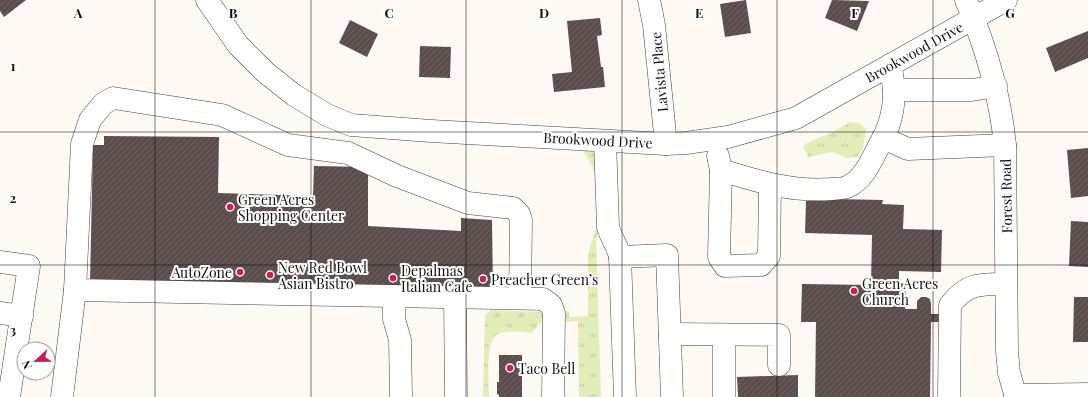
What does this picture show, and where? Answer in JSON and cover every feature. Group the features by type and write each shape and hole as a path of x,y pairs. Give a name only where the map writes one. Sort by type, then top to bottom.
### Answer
{"street":[{"name":"Brookwood Drive","path":"206,0 238,45 265,72 294,95 327,115 351,125 666,144 713,140 796,118 890,65 970,9 1006,0"},
{"name":"Lavista Place","path":"649,0 654,25 666,144"},
{"name":"Forest Road","path":"970,9 996,86 1002,115 1005,144 1007,351 1009,373 1015,396"},
{"path":"721,170 770,185 814,190 847,188 863,174 883,138 893,114 894,90 890,65"},
{"path":"894,90 972,90 996,86"},
{"path":"62,397 75,290 82,144 90,120 103,104 113,98 222,115 288,145 348,153 397,176 468,203 513,208 519,214 520,220 520,298"},
{"path":"883,138 908,149 1005,144"},
{"path":"713,140 721,170 719,257 725,266 761,265 769,256 770,185"},
{"path":"605,141 608,227 611,239 618,249 620,257 625,397"},
{"path":"620,257 667,255 672,397"},
{"path":"0,262 29,266 9,397"},
{"path":"949,397 950,305 959,294 970,287 982,284 1006,284"},
{"path":"75,290 543,299 551,305 554,313 553,397"},
{"path":"394,296 394,319 400,340 401,397"},
{"path":"455,298 456,397"},
{"path":"0,313 22,316"},
{"path":"670,334 779,335 779,365"},
{"path":"724,335 724,397"},
{"path":"1015,396 1088,394"}],"green space":[{"path":"850,122 859,123 866,129 863,149 857,157 847,158 832,152 808,157 803,147 807,143 833,132"},
{"path":"583,151 595,151 602,224 596,240 601,397 579,397 578,321 565,322 564,311 569,311 569,317 588,316 588,254 599,218 597,180 592,165"},
{"path":"491,310 541,312 544,315 544,319 532,333 508,332 500,333 495,337 489,351 488,361 489,397 483,397 485,315"}],"building":[{"path":"0,0 26,0 4,17 0,11"},
{"path":"746,0 751,33 725,37 720,4"},
{"path":"832,0 869,1 857,31 825,18"},
{"path":"600,18 602,35 597,36 605,87 554,92 552,74 572,72 567,21"},
{"path":"350,20 378,34 367,57 339,43"},
{"path":"1088,31 1088,58 1055,72 1046,48"},
{"path":"420,46 451,47 450,78 419,77"},
{"name":"Green Acres Shopping Center","path":"104,136 219,137 218,193 313,196 314,166 368,167 368,226 461,231 461,218 492,220 493,291 90,282 93,145 104,145"},
{"path":"1088,148 1088,196 1071,198 1067,150"},
{"name":"Green Acres Church","path":"826,197 834,199 883,200 882,204 904,205 903,229 942,230 941,272 899,271 899,283 906,284 905,309 917,309 917,301 921,297 926,297 930,299 931,314 943,314 943,322 931,322 930,397 815,397 816,322 801,322 802,284 871,285 872,235 805,233 806,201 826,201"},
{"path":"1071,221 1088,222 1088,267 1069,266"},
{"path":"1074,297 1088,297 1088,342 1073,342"},
{"name":"Taco Bell","path":"499,355 522,355 522,397 499,397 497,394 497,382 499,382"},
{"path":"798,375 798,397 738,397 737,377"}],"place":[{"name":"Green Acres Shopping Center","path":"230,207"},
{"name":"AutoZone","path":"240,272"},
{"name":"New Red Bowl Asian Bistro","path":"270,275"},
{"name":"Depalmas Italian Cafe","path":"393,278"},
{"name":"Preacher Green’s","path":"483,279"},
{"name":"Green Acres Church","path":"854,291"},
{"name":"Taco Bell","path":"510,368"}]}
